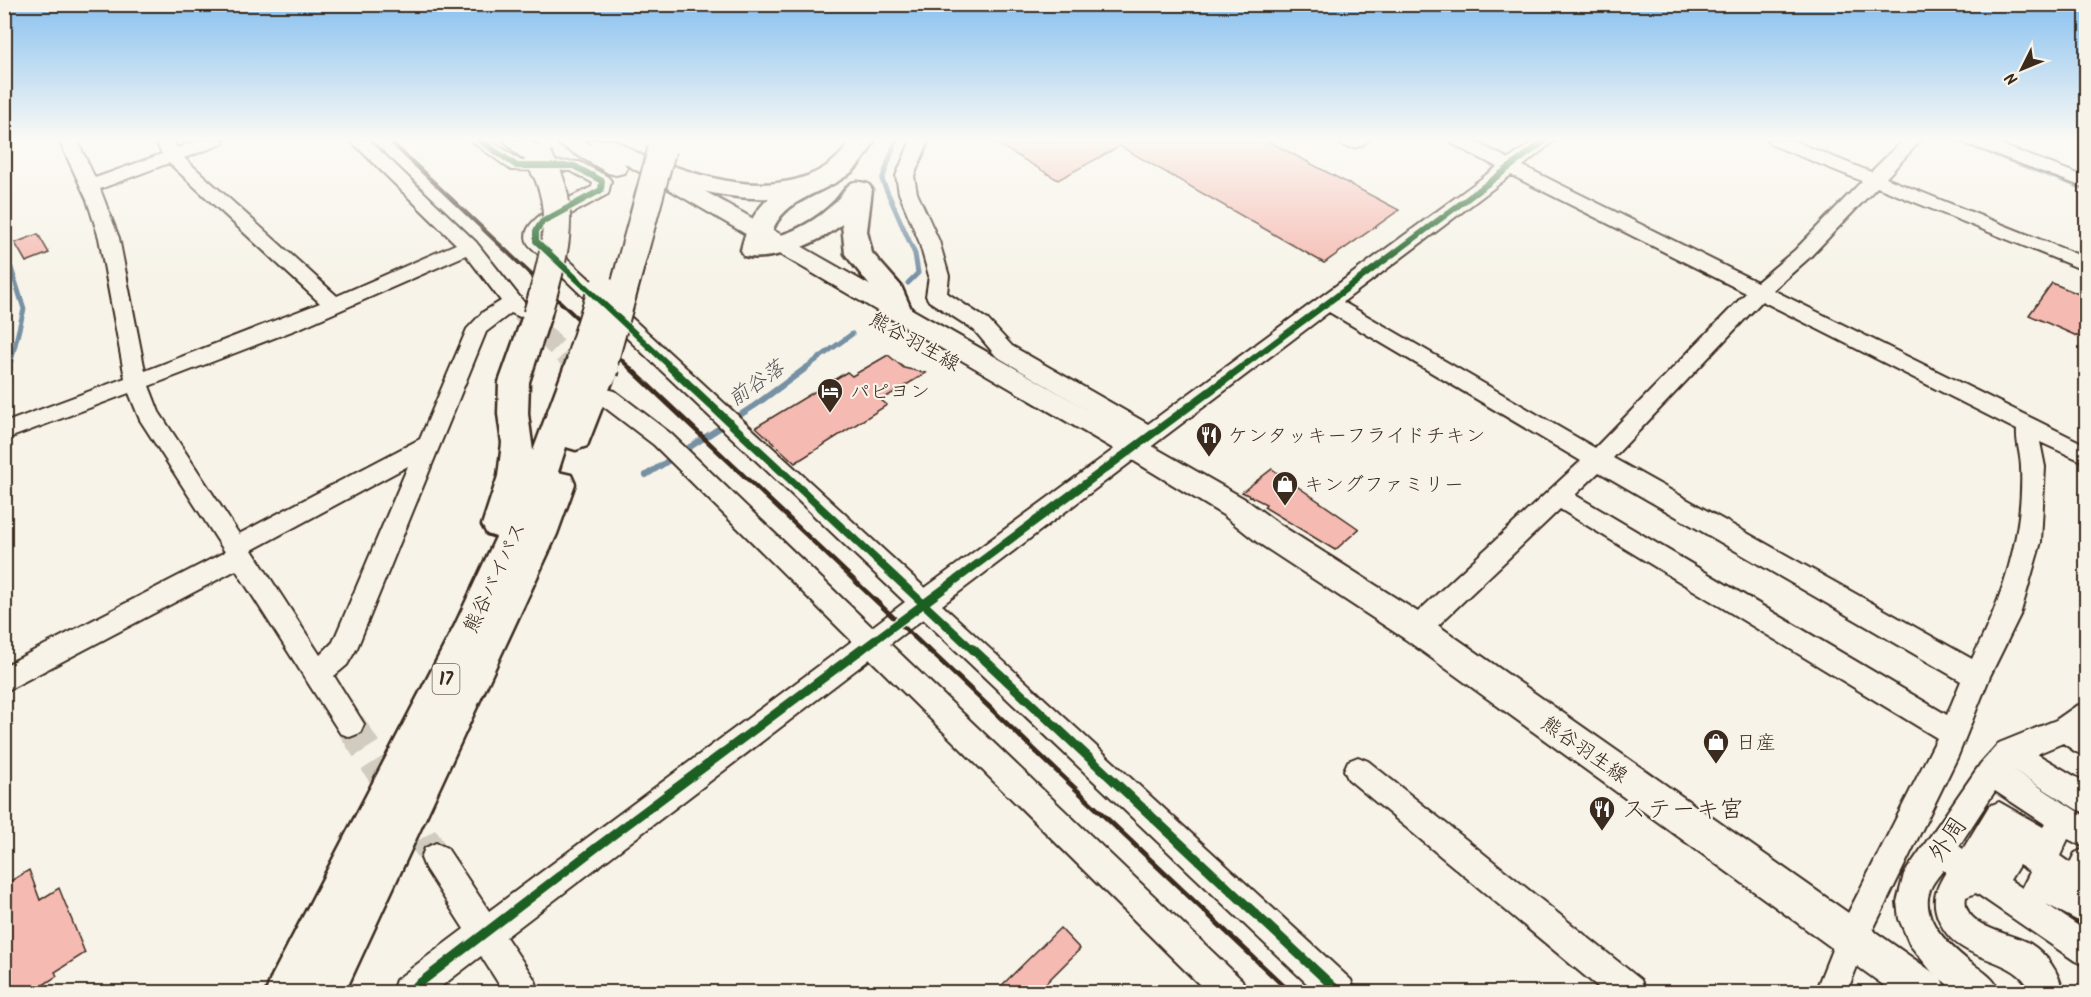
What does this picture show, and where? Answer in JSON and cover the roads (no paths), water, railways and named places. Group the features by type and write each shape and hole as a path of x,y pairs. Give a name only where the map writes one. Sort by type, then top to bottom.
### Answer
{"highway":[{"path":"468,633 514,476 518,443 513,414 514,382 524,309 549,270 556,205 552,187"},
{"name":"熊谷バイパス","path":"322,993 540,534 596,375 648,207 650,187"},
{"path":"712,187 735,191 765,192 802,187"},
{"path":"809,187 777,205 765,217 765,242 819,230 836,218 857,194"},
{"path":"860,187 854,231 859,254 891,292 898,311"},
{"name":"熊谷バイパス","path":"288,993 468,633 540,477 596,375"}],"main road":[{"name":"熊谷羽生線","path":"658,187 898,311 1134,446 1229,516 1268,533 1417,629 1927,993"},
{"name":"熊谷羽生線","path":"699,187 765,242 1134,446"}],"street":[{"path":"90,187 101,208 110,239 138,383 148,414 350,723"},
{"path":"209,187 334,305"},
{"path":"317,673 338,657 344,648 477,329 490,317 524,309 468,246 407,187"},
{"path":"601,187 601,190 542,222 536,231 536,241 1339,993"},
{"path":"907,187 929,241 939,276 936,296 981,325 1004,351 1134,446"},
{"path":"420,987 484,932 1484,187"},
{"path":"1549,187 2086,454"},
{"path":"1417,629 1597,460 1760,292 1802,254 1867,187"},
{"path":"1893,187 2086,265"},
{"path":"4,432 293,323 468,246"},
{"path":"1329,303 1597,460 1977,676"},
{"path":"596,375 1230,993"},
{"path":"1831,993 1852,938 1953,733 1977,676 2007,615 2029,542 2033,467 2028,440 2029,425"},
{"path":"4,680 429,444"},
{"path":"1559,497 1953,733"},
{"path":"2000,762 2080,729"},
{"path":"2000,762 2086,799"},
{"path":"1980,877 1999,816 2048,848 2075,826 2000,762"},
{"name":"外周","path":"1984,993 1955,972 1929,946 1915,918 1911,901 1915,885 2000,762"},
{"path":"1358,770 1629,993"},
{"path":"2047,993 2045,983 2039,973 2020,956 2007,949 1984,943 1955,923 1948,901 1951,890 1957,882 1980,877 2014,844 2076,885 2086,863"},
{"path":"1939,850 2086,950"},
{"path":"436,858 523,993"},
{"path":"2027,910 2041,882 2086,910"}],"waterway":[{"name":"前谷落","path":"885,187 915,254 918,273 908,283"},
{"path":"2080,187 2086,189"},
{"path":"4,258 11,268 24,309 9,369"},
{"name":"前谷落","path":"804,369 852,334"},
{"path":"4,391 10,368"},
{"name":"前谷落","path":"646,475 754,406 806,368"}],"tunnel":[{"path":"521,312 579,369"},
{"path":"577,368 590,380"},
{"path":"350,724 436,858"}],"railway":[{"path":"438,187 631,369"},
{"path":"630,368 929,651"},
{"path":"928,649 1290,992"}],"place":[{"name":"パピヨン","path":"830,414"},
{"name":"ケンタッキーフライドチキン","path":"1209,458"},
{"name":"キングファミリー","path":"1285,507"},
{"name":"日産","path":"1716,765"},
{"name":"ステーキ宮","path":"1602,832"}]}
